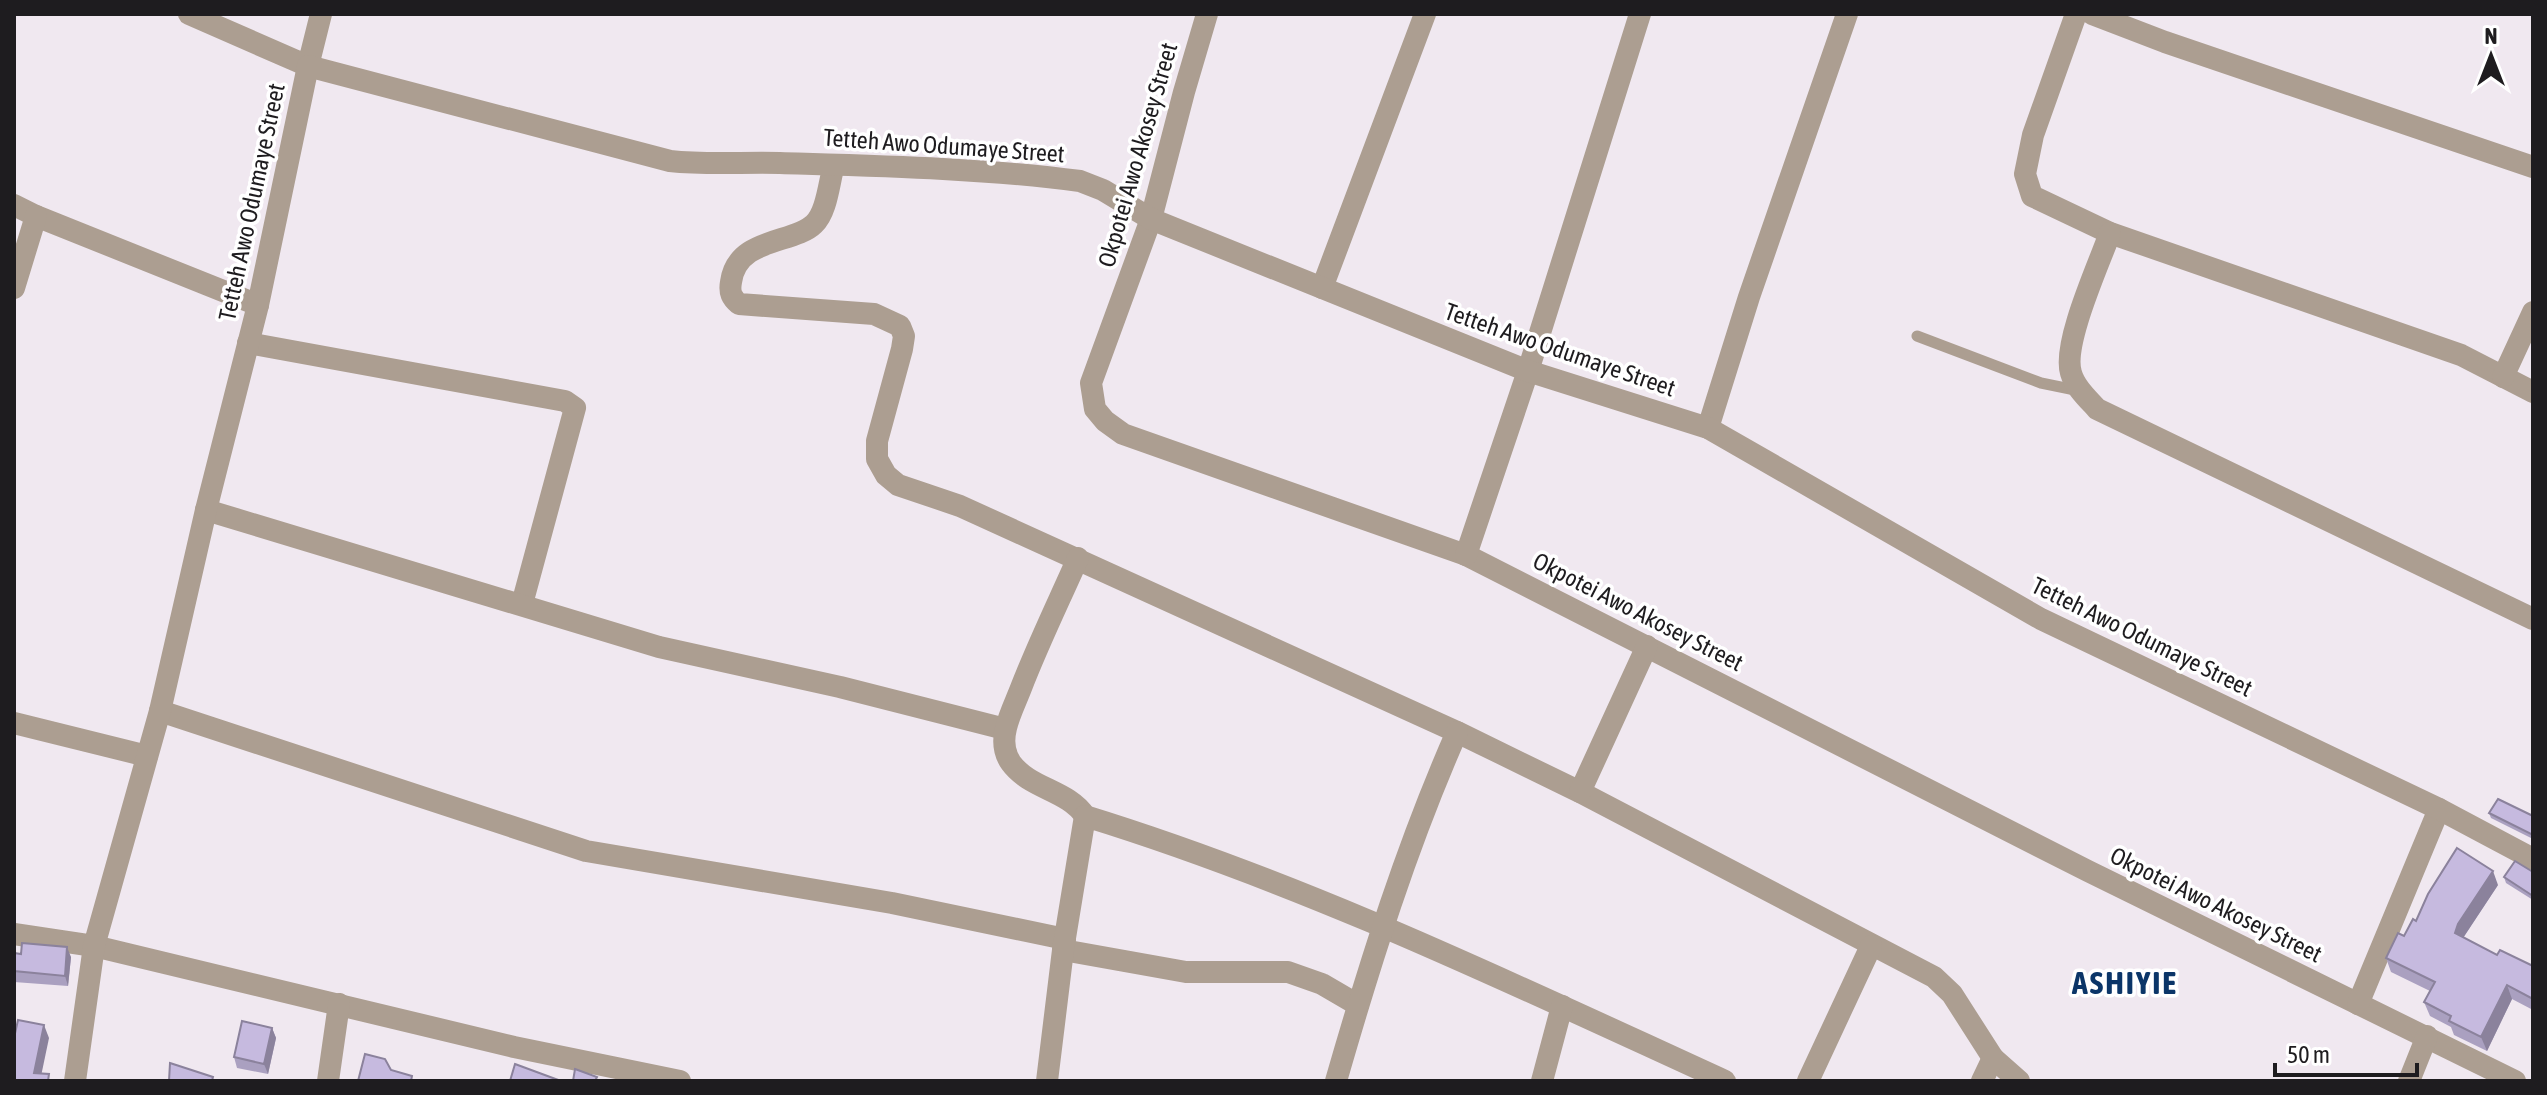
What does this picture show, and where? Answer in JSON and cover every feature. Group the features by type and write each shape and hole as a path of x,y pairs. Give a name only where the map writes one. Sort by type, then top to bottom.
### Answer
{"street":[{"path":"189,14 308,66 321,14"},
{"name":"Okpotei Awo Akosey Street","path":"1207,14 1151,219 1091,383 1095,409 1105,421 1123,434 1202,464 1466,555 2088,871 2515,1081"},
{"path":"1322,288 1425,14"},
{"path":"1466,555 1528,371 1640,14"},
{"path":"1708,428 1749,297 1847,14"},
{"path":"2076,14 2033,135 2025,174 2032,196 2110,233 2461,355 2533,392"},
{"path":"2092,14 2165,42 2533,167"},
{"name":"Tetteh Awo Odumaye Street","path":"75,1081 94,946 160,711 206,510 258,305 308,66 670,161 695,164 747,162 888,166 1080,181 1103,190 1151,219 1528,371 1708,428 2041,619 2439,809 2533,859"},
{"path":"834,165 819,219 811,228 766,242 739,262 731,277 732,298 739,304 758,307 874,314 900,326 904,336 902,349 877,441 877,459 886,475 898,485 960,506 1078,558 1457,732 1580,792 1934,977 1952,994 1993,1058 2019,1081"},
{"path":"14,205 258,305"},
{"path":"14,288 36,216"},
{"path":"2110,233 2072,339 2069,358 2071,374 2080,391 2097,409 2533,619"},
{"path":"2503,377 2533,312"},
{"path":"248,343 565,401 575,408 522,604"},
{"path":"206,510 659,647 840,687 1005,729"},
{"path":"1078,558 1005,729 1005,751 1021,775 1073,803 1085,816 1216,861 1383,925 1725,1081"},
{"path":"1580,792 1647,646"},
{"path":"160,711 586,851 892,903 1186,972 1288,972 1322,984 1358,1005"},
{"path":"14,723 147,756"},
{"path":"1336,1081 1383,925 1427,800 1457,732"},
{"path":"2358,1004 2439,809"},
{"path":"1047,1081 1064,944 1085,816"},
{"path":"14,934 94,946 514,1047 680,1081"},
{"path":"1808,1081 1871,946"},
{"path":"328,1081 339,1004"},
{"path":"1542,1081 1562,1006"},
{"path":"2409,1081 2427,1036"},
{"path":"1982,1081 1993,1058"}],"lane":[{"path":"1917,336 2041,383 2080,391"}],"building":[{"path":"2498,799 2533,816 2533,835 2489,813"},
{"path":"2457,848 2493,871 2455,933 2497,955 2500,950 2533,966 2533,999 2507,985 2481,1037 2449,1021 2451,1016 2424,1002 2435,982 2386,958 2398,933 2404,936 2413,919 2416,921 2428,894"},
{"path":"2515,861 2533,872 2533,896 2504,877"},
{"path":"22,943 67,947 65,976 14,971 14,953 21,954"},
{"path":"18,1020 44,1025 34,1073 49,1074 48,1081 14,1081 14,1038"},
{"path":"242,1021 272,1028 264,1064 234,1057"},
{"path":"365,1054 385,1059 391,1070 412,1076 411,1081 358,1081"},
{"path":"170,1063 213,1077 212,1081 169,1081"},
{"path":"515,1064 561,1081 510,1081"},
{"path":"575,1069 597,1077 595,1081 573,1081"}],"district":[{"name":"ASHIYIE","path":"2125,983"}]}
